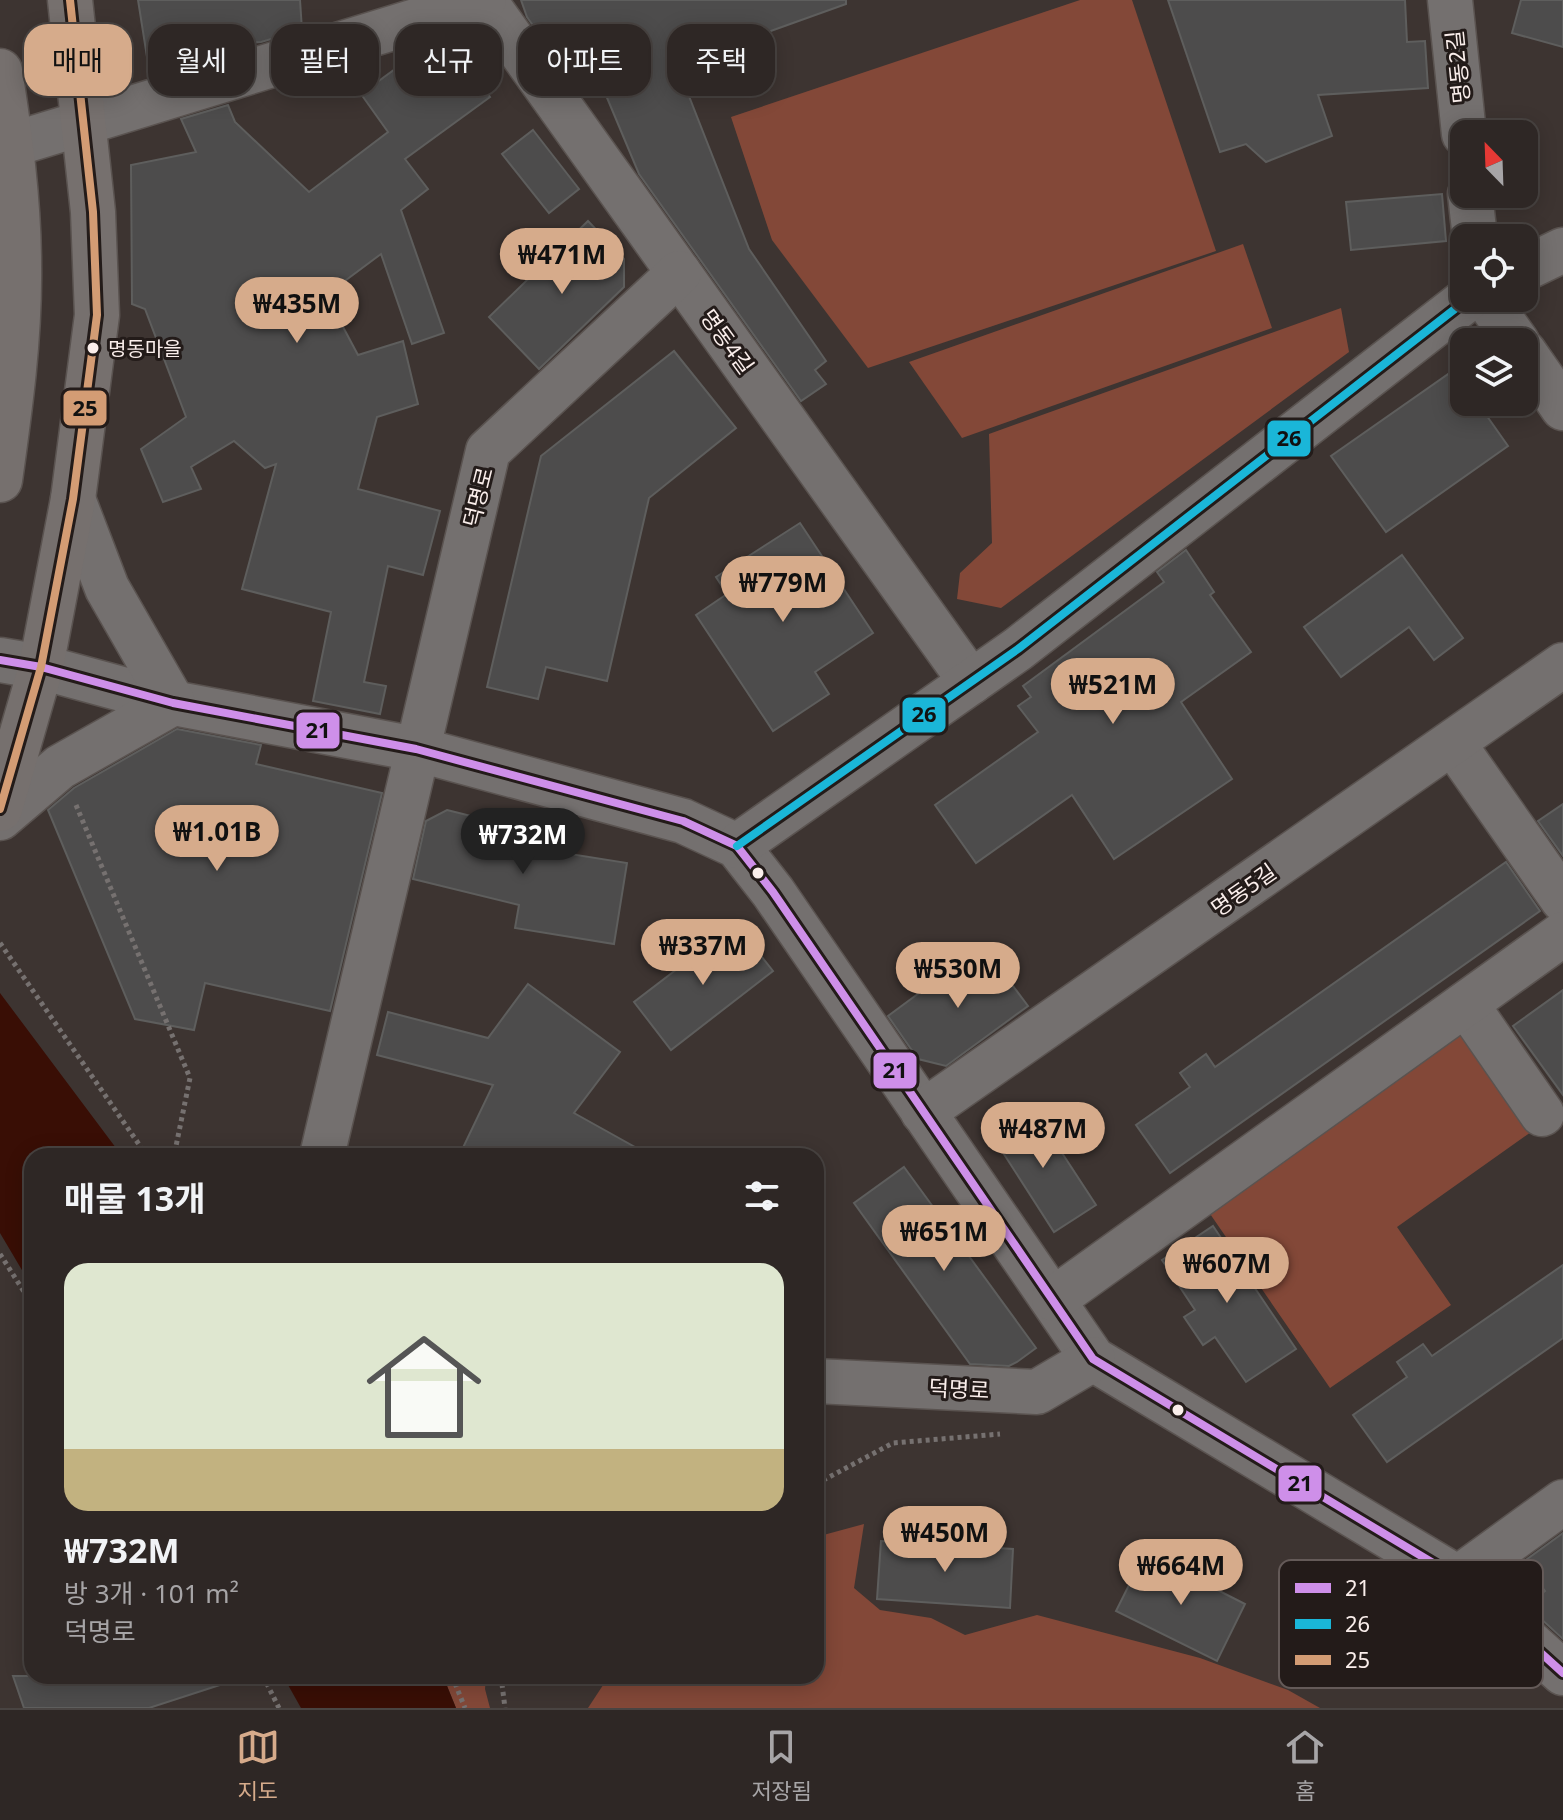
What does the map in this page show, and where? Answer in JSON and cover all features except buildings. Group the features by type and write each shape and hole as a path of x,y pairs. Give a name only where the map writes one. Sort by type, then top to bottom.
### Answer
{"main road":[{"path":"0,809 20,663 73,499 97,315 93,212 70,0"},
{"path":"0,71 11,145 19,266 14,382 0,480"}],"street":[{"path":"11,145 484,0"},
{"name":"명동4길","path":"484,0 971,682"},
{"name":"명동2길","path":"1450,0 1463,120"},
{"path":"1538,262 1563,250"},
{"name":"덕명로","path":"324,1148 488,451 679,273"},
{"path":"737,846 971,682 1451,312"},
{"path":"1538,372 1563,408"},
{"path":"73,499 107,588 173,703"},
{"path":"20,663 173,703 416,749 683,821 737,846 773,892 1093,1359 1428,1560"},
{"name":"명동5길","path":"923,1112 1563,665"},
{"path":"0,818 60,767 173,703"},
{"path":"1453,743 1563,900"},
{"path":"1054,1299 1563,934"},
{"path":"1466,1004 1542,1114"},
{"name":"덕명로","path":"824,1381 1037,1392 1093,1359"},
{"path":"1483,1560 1563,1502"},
{"path":"1543,1655 1563,1673"}],"path":[{"path":"60,767 190,1078 176,1148"},
{"path":"0,943 141,1148"},
{"path":"0,1254 24,1290"},
{"path":"824,1480 893,1443 1005,1434"},
{"path":"267,1684 279,1708"},
{"path":"455,1684 465,1708"},
{"path":"502,1684 505,1708"}],"shaded area":[{"path":"1080,0 1132,0 1216,251 868,368 772,240 731,117"},
{"path":"1243,244 1272,328 962,438 909,362"},
{"path":"1341,308 1349,352 1001,608 957,599 960,573 992,543 989,434"},
{"path":"0,993 116,1148 24,1148 24,1274 0,1233"},
{"path":"1462,1032 1531,1132 1397,1227 1451,1305 1330,1388 1206,1208"},
{"path":"864,1524 854,1588 880,1610 931,1618 965,1635 1037,1615 1200,1658 1288,1690 1320,1708 588,1708 604,1684 824,1684 824,1535"},
{"path":"288,1684 446,1684 456,1708 301,1708"},
{"path":"446,1684 485,1684 490,1708 456,1708"}],"transit line":[{"name":"25","path":"0,809 41,667 73,499 97,315 93,212 70,0"},
{"name":"26","path":"737,846 1018,649 1451,312"},
{"name":"21","path":"0,660 41,667 173,703 416,749 683,821 737,846 773,892 1093,1359 1428,1560"},
{"name":"21","path":"1543,1655 1563,1673"}],"place":[{"name":"명동마을","path":"93,348"}]}
